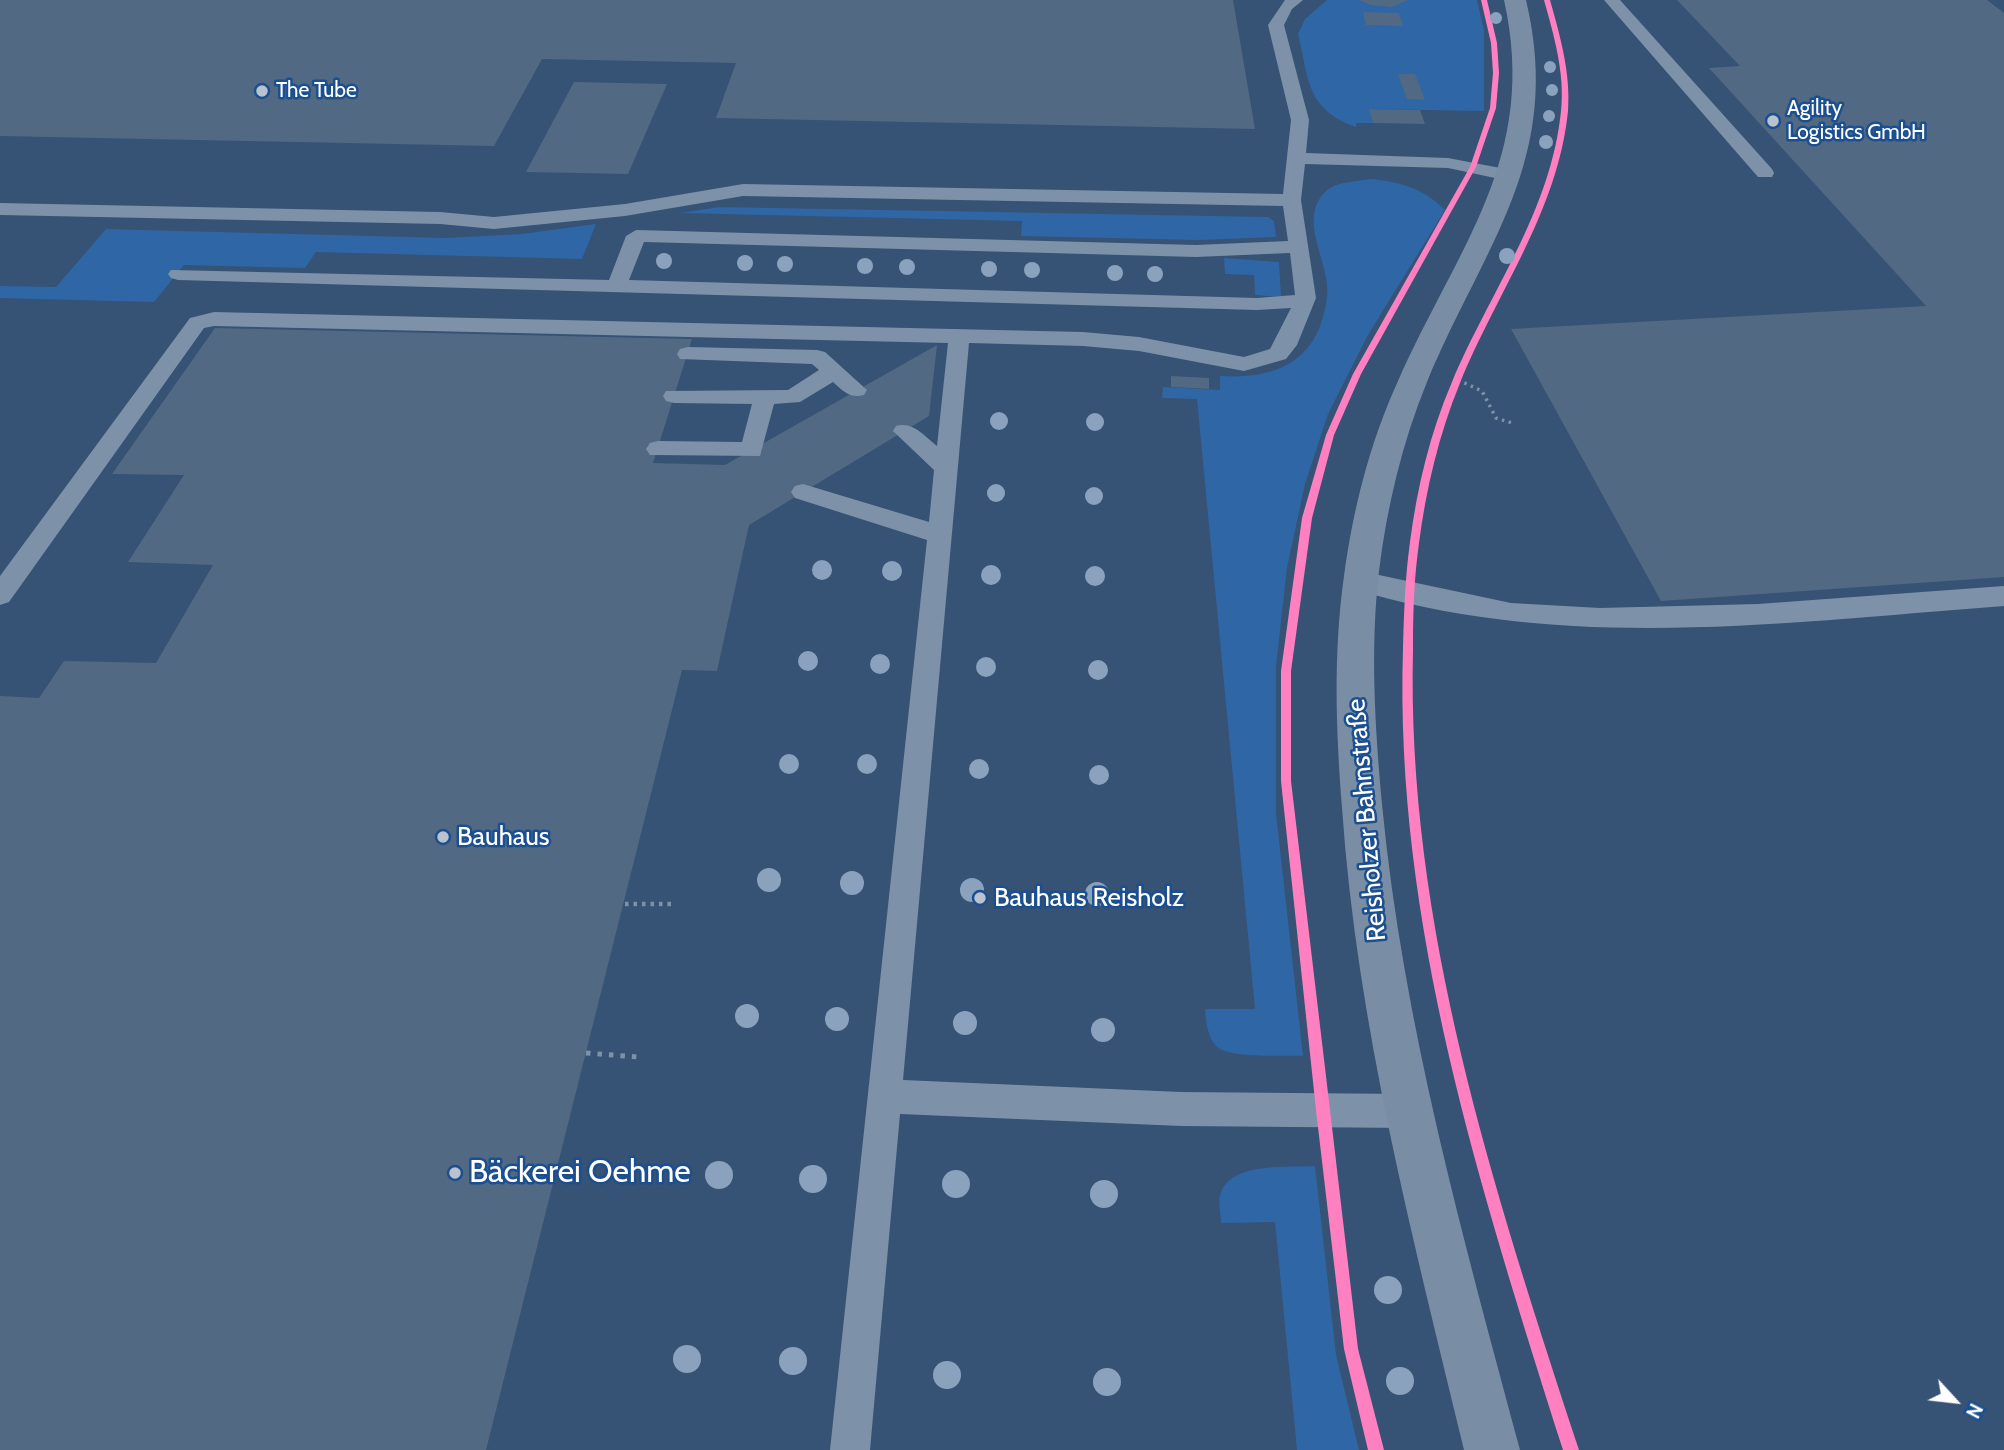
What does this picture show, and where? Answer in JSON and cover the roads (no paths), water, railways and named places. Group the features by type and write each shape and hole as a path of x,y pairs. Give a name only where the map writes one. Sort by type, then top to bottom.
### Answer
{"main road":[{"name":"Reisholzer Bahnstraße","path":"1492,1450 1406,1111 1363,836 1354,686 1360,581 1367,532 1386,451 1412,383 1509,175 1525,109 1525,59 1516,0"}],"lane":[{"path":"0,595 136,403 197,323 214,319 1083,339 1139,344 1244,364 1278,354 1293,333 1306,298 1292,200 1292,177 1298,158 1300,120 1276,25 1286,6 1294,0"},
{"path":"1612,0 1765,173"},
{"path":"1298,158 1448,163 1509,175"},
{"path":"0,209 440,218 494,223 625,210 743,190 1292,200"},
{"path":"617,286 636,236 1196,251 1298,247"},
{"path":"178,274 1257,304 1292,302 1306,298"},
{"path":"850,1450 959,336"},
{"path":"688,354 817,357 856,390"},
{"path":"674,396 792,397 834,371"},
{"path":"658,449 752,450 765,397"},
{"path":"904,431 946,467"},
{"path":"803,492 940,535"},
{"path":"1360,581 1511,613 1633,618 1758,614 2004,596"},
{"path":"885,1096 1181,1109 1406,1111"}],"place":[{"name":"The Tube","path":"262,91"},
{"name":"Agility Logistics GmbH","path":"1773,121"},
{"name":"Bauhaus","path":"443,837"},
{"name":"Bauhaus Reisholz","path":"980,898"},
{"name":"Bäckerei Oehme","path":"455,1173"}]}
